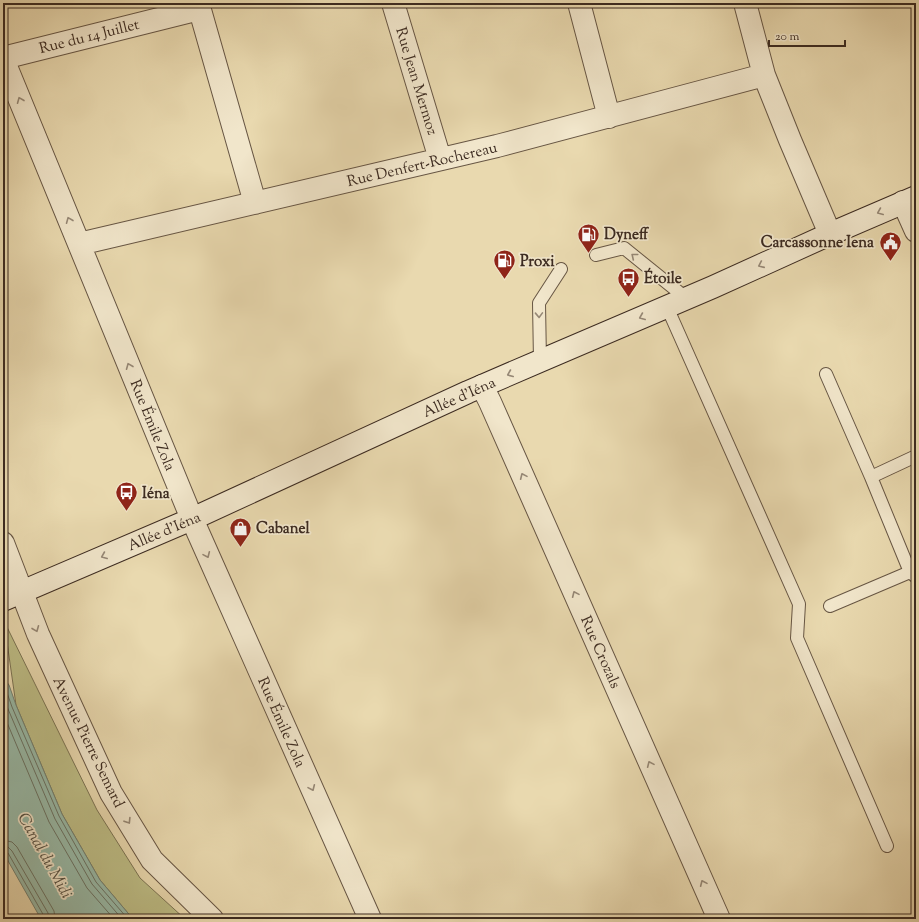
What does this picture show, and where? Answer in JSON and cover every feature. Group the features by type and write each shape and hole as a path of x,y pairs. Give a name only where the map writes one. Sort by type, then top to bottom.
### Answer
{"street":[{"name":"Rue Jean Mermoz","path":"393,3 440,159"},
{"path":"579,3 609,117"},
{"path":"745,3 764,75 830,234"},
{"name":"Rue du 14 Juillet","path":"3,58 198,6 255,202"},
{"name":"Rue Émile Zola","path":"3,58 192,519 370,919"},
{"name":"Rue Denfert-Rochereau","path":"78,244 497,146 764,75"},
{"path":"910,200 916,231"},
{"name":"Allée d'Iéna","path":"11,597 192,519 460,395 540,362 910,200"},
{"name":"Rue Crozals","path":"482,386 719,919"},
{"name":"Avenue Pierre Semard","path":"3,543 11,597 38,634 111,793 152,860 212,919"}],"lane":[{"path":"596,255 624,248 676,302 799,604 797,638 887,846"},
{"path":"540,362 539,303 562,269"},
{"path":"826,374 913,574 830,606"},
{"path":"871,477 916,456"}],"green space":[{"path":"4,621 97,810 140,878 185,919 133,919 100,880 62,814 16,705"}],"water":[{"name":"Canal du Midi","path":"3,677 9,685 62,814 100,880 133,919 41,919 3,852"}],"place":[{"name":"Dyneff","path":"588,254"},
{"name":"Carcassonne Iena","path":"890,262"},
{"name":"Proxi","path":"505,280"},
{"name":"Étoile","path":"628,298"},
{"name":"Iéna","path":"127,512"},
{"name":"Cabanel","path":"240,548"}]}
